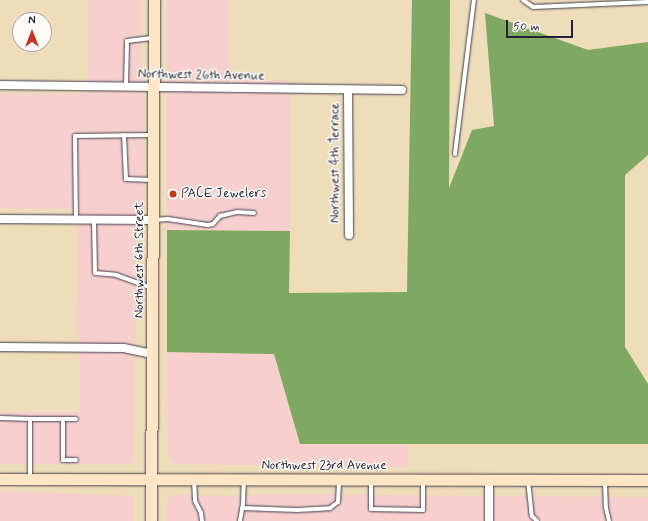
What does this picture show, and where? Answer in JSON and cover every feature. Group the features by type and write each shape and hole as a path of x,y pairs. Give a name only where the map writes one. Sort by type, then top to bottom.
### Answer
{"main road":[{"name":"Northwest 6th Street","path":"151,521 154,289 154,0"},
{"name":"Northwest 23rd Avenue","path":"0,479 648,480"}],"street":[{"name":"Northwest 26th Avenue","path":"0,85 402,90"},
{"name":"Northwest 4th Terrace","path":"348,90 349,235"},
{"path":"0,219 154,220"},
{"path":"0,347 124,348 153,354"},
{"path":"489,480 489,521"}],"lane":[{"path":"455,154 474,0"},
{"path":"523,0 533,7 648,2"},
{"path":"126,86 127,41 154,38"},
{"path":"124,135 126,179 154,180"},
{"path":"76,219 76,136 154,135"},
{"path":"154,220 168,219 208,225 213,224 220,216 237,212 254,213"},
{"path":"94,219 95,273 116,275 154,289"},
{"path":"0,418 76,419"},
{"path":"30,419 30,479"},
{"path":"63,419 63,460 76,460"},
{"path":"194,480 195,501 201,513 202,521"},
{"path":"240,521 244,480"},
{"path":"242,508 297,510 330,508 338,502 339,480"},
{"path":"371,480 371,509 423,510 423,480"},
{"path":"528,480 532,516 537,521"},
{"path":"605,480 606,508 609,521"}],"shaded area":[{"path":"89,0 141,0 141,76 144,95 144,209 136,234 134,460 129,464 0,464 0,412 80,412 80,338 77,337 78,209 0,208 0,94 88,94"},
{"path":"167,0 229,0 229,80 290,81 290,231 167,230"},
{"path":"167,352 274,354 300,444 408,444 408,467 174,464 168,457"},
{"path":"0,491 134,496 134,521 0,521"},
{"path":"263,494 648,497 648,521 167,521 167,502 173,495 227,496"}],"green space":[{"path":"412,0 450,0 449,188 472,130 494,126 485,13 588,50 648,42 648,155 625,175 625,347 648,384 648,444 300,444 274,354 167,352 167,230 290,231 289,293 407,292"}],"place":[{"name":"PACE Jewelers","path":"173,194"}]}
